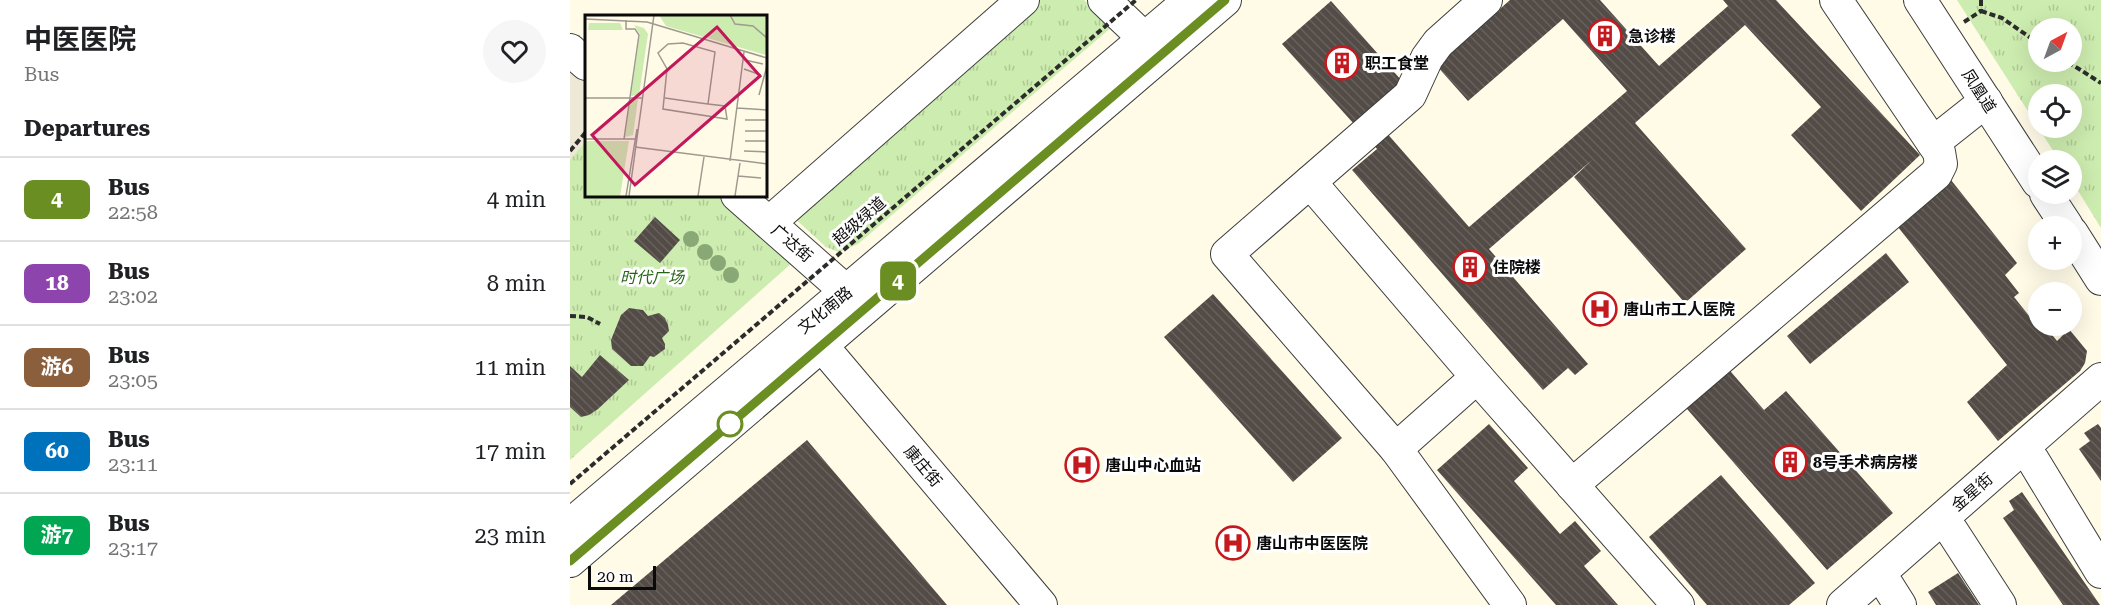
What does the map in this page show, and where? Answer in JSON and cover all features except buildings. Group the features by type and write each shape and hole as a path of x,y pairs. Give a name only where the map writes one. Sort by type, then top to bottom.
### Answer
{"street":[{"path":"769,223 1023,0"},
{"path":"1104,0 1145,39"},
{"name":"文化南路","path":"570,561 807,341 848,292 1190,0"},
{"name":"文化南路","path":"570,525 807,341 1225,0"},
{"path":"1486,0 1438,44 1427,58 1410,95 1227,254 1396,449 1510,605"},
{"path":"1572,485 1936,174 1941,164 1934,142 1836,0"},
{"name":"凤凰道","path":"1920,0 2028,166"},
{"path":"570,50 585,63"},
{"path":"1934,142 1986,101"},
{"path":"1310,182 1477,377 1678,605"},
{"name":"广达街","path":"738,196 848,292"},
{"path":"2082,249 2101,279"},
{"name":"康庄街","path":"807,341 1023,605"},
{"name":"康庄街","path":"807,341 1041,605"},
{"path":"1396,449 1477,377"},
{"name":"金星街","path":"1884,598 1952,531 2033,460 2100,396"},
{"name":"金星街","path":"1843,605 2100,396"},
{"path":"2033,460 2101,572"},
{"path":"1952,531 2000,605"}],"path":[{"name":"超级绿道","path":"570,484 1136,0"},
{"path":"1981,0 1981,11"},
{"path":"1962,23 1981,11"},
{"path":"1981,11 2002,18 2028,36"},
{"path":"2082,71 2101,83"},
{"path":"570,151 585,133"},
{"path":"570,316 587,317 600,324"}],"green space":[{"path":"1037,0 1084,0 1113,26 858,244 839,252 826,247 791,215"},
{"path":"1957,0 2101,0 2101,228 2082,197 2082,150 2053,150 2045,138 2082,138 2082,84 2028,84 2028,111"},
{"name":"时代广场","path":"570,69 585,82 585,196 717,196 793,262 570,460"}],"shaded area":[{"path":"570,69 585,82 585,142 570,160"}],"bus line":[{"name":"4","path":"570,561 1225,0"}],"place":[{"name":"急诊楼","path":"1605,36"},
{"name":"职工食堂","path":"1342,63"},
{"name":"住院楼","path":"1470,267"},
{"name":"唐山市工人医院","path":"1600,309"},
{"name":"8号手术病房楼","path":"1790,462"},
{"name":"唐山中心血站","path":"1082,465"},
{"name":"唐山市中医医院","path":"1233,543"}]}
